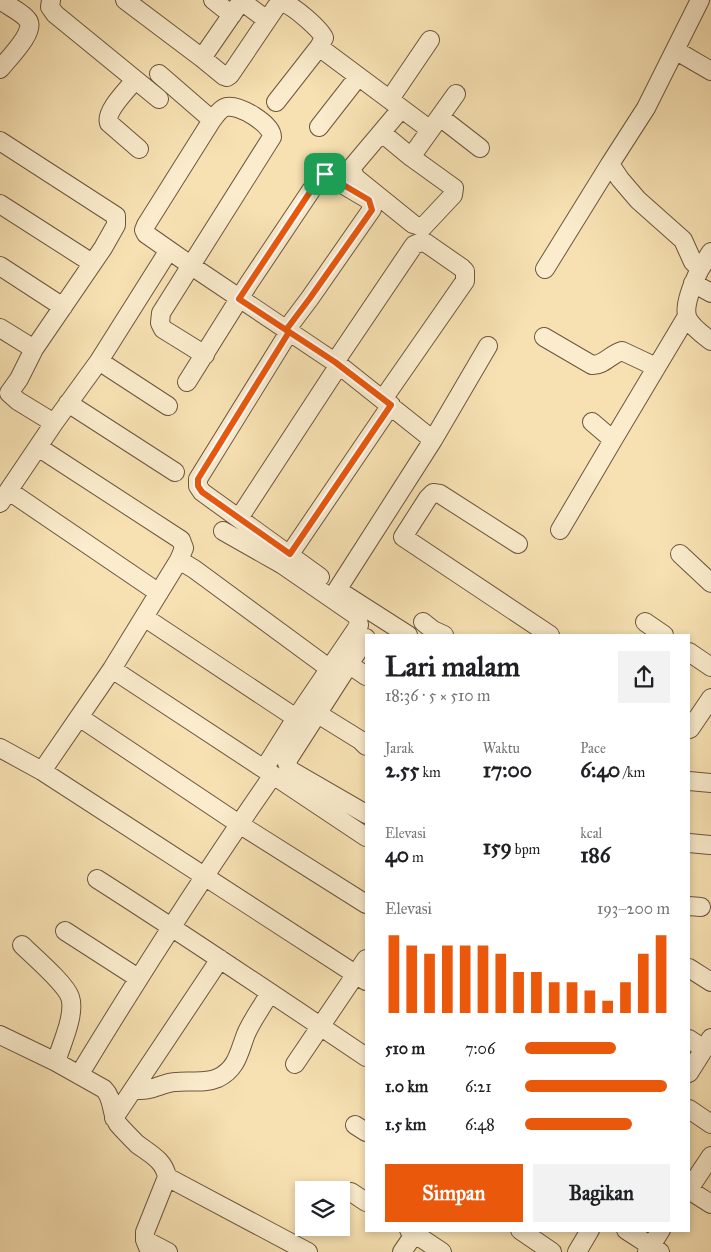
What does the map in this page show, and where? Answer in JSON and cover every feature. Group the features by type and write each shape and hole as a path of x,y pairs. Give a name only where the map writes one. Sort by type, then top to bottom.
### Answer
{"street":[{"path":"0,0 27,19 29,26 27,36 0,69"},
{"path":"51,0 50,7 55,14 159,99"},
{"path":"125,0 227,77 234,70 280,3 286,4 323,34 324,40 276,102"},
{"path":"213,0 239,4 267,20"},
{"path":"546,269 642,115 700,0"},
{"path":"202,58 239,4"},
{"path":"382,132 411,157 454,188 452,195 423,227 413,224 353,174 353,166 382,132 430,40"},
{"path":"319,47 395,104 435,123 480,148"},
{"path":"675,50 711,71"},
{"path":"159,74 212,120"},
{"path":"320,127 358,77"},
{"path":"135,80 110,112 108,119 109,124 139,149"},
{"path":"411,157 456,94"},
{"path":"204,356 163,329 160,323 161,314 190,266 273,136 253,115 235,107 222,109 212,120 144,228 146,234 190,266 337,364 433,440"},
{"path":"0,141 115,214 116,226 34,349 19,378 5,390 18,401 54,423"},
{"path":"610,164 638,200 687,246 696,276 711,293"},
{"path":"187,382 239,299 322,175 329,175 369,200 372,206 370,214 287,331 198,479 198,486 202,492 239,518 286,560 357,616 358,625 330,669 306,718 289,758 288,768 365,813"},
{"path":"0,204 92,263"},
{"path":"239,518 414,245 421,242 426,243 462,268 465,271 465,281 286,560"},
{"path":"158,593 4,497 99,361 169,250"},
{"path":"560,530 687,316 688,303 696,276 711,252"},
{"path":"0,266 63,307"},
{"path":"687,316 690,323 711,341"},
{"path":"0,328 34,349"},
{"path":"544,337 592,365 599,365 622,351 656,367"},
{"path":"337,590 433,440 488,346"},
{"path":"99,361 168,406"},
{"path":"68,403 175,472"},
{"path":"592,422 613,440"},
{"path":"38,447 181,540 184,548 179,560 112,669 42,771"},
{"path":"518,544 440,494 433,493 403,537 546,634"},
{"path":"223,531 286,560 406,634"},
{"path":"680,554 711,583"},
{"path":"179,560 330,669"},
{"path":"144,617 306,718 360,740 365,745"},
{"path":"369,634 379,617"},
{"path":"645,622 663,634"},
{"path":"79,1075 138,978 239,824 269,772 306,718 350,665 365,640"},
{"path":"690,653 711,667"},
{"path":"350,665 365,675"},
{"path":"112,669 365,836"},
{"path":"690,728 711,698"},
{"path":"79,718 239,824 365,903"},
{"path":"0,748 42,771 361,978"},
{"path":"690,781 711,783"},
{"path":"690,843 710,845"},
{"path":"97,879 173,927 365,1056"},
{"path":"66,931 138,978"},
{"path":"22,945 59,982 70,998 70,1019 56,1062"},
{"path":"114,1118 220,959"},
{"path":"294,1064 320,1026 361,978 365,963"},
{"path":"690,969 711,982"},
{"path":"134,1089 145,1090 174,1082 203,1082 217,1078 230,1070 241,1052 247,1033 270,994"},
{"path":"0,1035 56,1062 107,1091 114,1118 137,1143 163,1164 167,1177 145,1232 147,1246 168,1252"},
{"path":"690,1039 707,1044 690,1071"},
{"path":"690,1110 711,1124"},
{"path":"690,1188 711,1156"},
{"path":"167,1177 308,1252"},
{"path":"690,1191 711,1204"},
{"path":"350,1192 365,1201"},
{"path":"402,1252 412,1232"},
{"path":"414,1232 442,1252"},
{"path":"523,1232 552,1252"},
{"path":"576,1252 589,1232"},
{"path":"629,1232 652,1250 661,1232"}],"route":[{"path":"325,174 318,180 239,299 289,332 335,362 391,405 290,554 202,492 198,486 198,479 289,332 286,330 372,210 369,200 325,174"}]}
